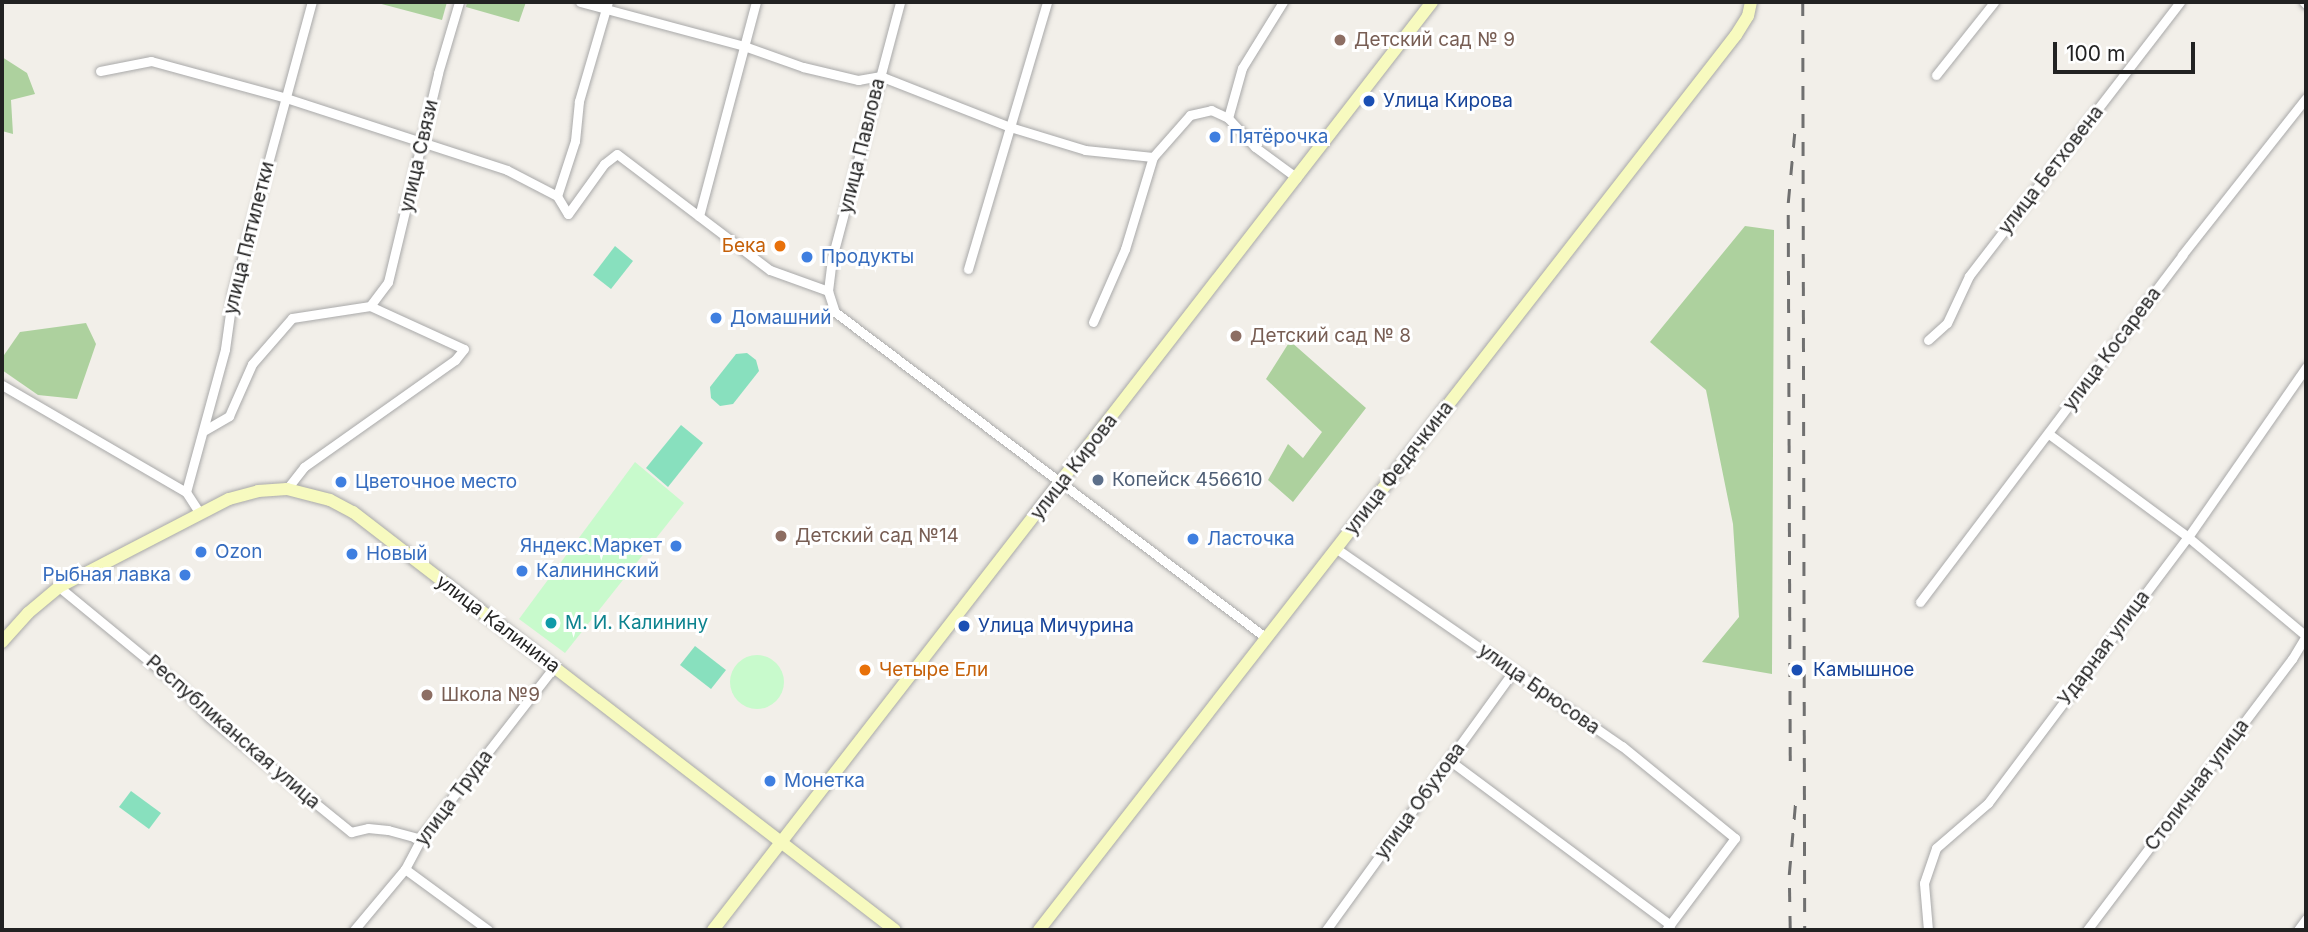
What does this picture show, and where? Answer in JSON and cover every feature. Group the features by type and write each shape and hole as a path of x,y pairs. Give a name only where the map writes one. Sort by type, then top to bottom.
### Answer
{"street":[{"name":"улица Пятилетки","path":"186,492 225,349 233,292 312,2"},
{"name":"улица Связи","path":"370,306 388,282 459,2"},
{"path":"580,2 607,6 744,46 803,67 858,80 880,76 1010,127 1085,150 1153,158"},
{"path":"699,216 756,2"},
{"name":"улица Павлова","path":"828,291 832,258 900,2"},
{"path":"968,269 1047,2"},
{"path":"1228,118 1242,68 1283,2"},
{"name":"улица Кирова","path":"713,930 1432,2"},
{"name":"улица Федячкина","path":"1039,930 1736,35 1748,16 1751,2"},
{"path":"1936,75 1994,2"},
{"name":"улица Бетховена","path":"1928,340 1947,323 1969,275 2179,2"},
{"path":"556,196 575,141 579,101 607,6"},
{"path":"100,71 151,61 286,98 507,170 556,196 568,214 604,164 617,154 770,270 828,291 835,312 1265,637"},
{"name":"улица Косарева","path":"1920,602 2182,255 2306,98"},
{"path":"1093,322 1125,249 1153,158 1190,115 1211,110 1228,118 1255,147 1297,178"},
{"path":"205,430 229,416 252,364 292,318 370,306 464,349 455,360 304,467 287,489"},
{"name":"Ударная улица","path":"1928,930 1924,883 1936,848 1988,803 2188,537 2306,367"},
{"path":"2,385 186,492 199,512"},
{"path":"2049,434 2188,537 2305,636"},
{"name":"улица Калинина","path":"2,642 28,613 59,587 199,512 244,494 287,489 330,500 354,512 895,930"},
{"name":"улица Брюсова","path":"1337,549 1622,746 1735,838 1668,928"},
{"name":"Республиканская улица","path":"59,587 182,688 209,717 351,832 368,828 388,830 421,839"},
{"name":"Столичная улица","path":"2087,930 2292,659 2305,636"},
{"name":"улица Труда","path":"354,930 405,869 421,839 555,667"},
{"name":"улица Обухова","path":"1326,930 1513,672"},
{"path":"1449,760 1668,928"},
{"path":"405,869 488,930"},
{"path":"2298,930 2306,919"}],"green space":[{"path":"374,2 447,2 442,20"},
{"path":"467,2 526,2 519,22 466,7"},
{"path":"2,57 27,73 35,94 11,100 13,134 2,131"},
{"path":"1745,226 1774,230 1772,674 1702,662 1739,617 1733,524 1706,390 1650,342"},
{"path":"615,246 633,261 611,289 593,275"},
{"path":"86,323 96,344 77,399 38,395 2,370 2,358 20,332"},
{"path":"1290,341 1366,408 1293,502 1268,480 1288,444 1303,458 1322,432 1266,379"},
{"path":"747,353 756,360 759,371 733,404 720,406 711,398 710,387 736,354"},
{"path":"681,425 703,443 668,487 646,468"},
{"path":"635,462 684,503 565,653 519,619"},
{"path":"695,646 726,670 711,689 680,665"},
{"path":"762,655 772,659 780,667 784,682 780,697 772,705 752,709 742,705 734,697 730,677 734,667 742,659"},
{"path":"131,791 161,813 149,829 119,807"}],"railway":[{"path":"1803,2 1805,930"},
{"path":"1790,761 1788,203 1795,128"},
{"path":"1790,930 1789,875 1796,795"}],"place":[{"name":"Детский сад № 9","path":"1340,40"},
{"name":"Улица Кирова","path":"1369,101"},
{"name":"Пятёрочка","path":"1215,137"},
{"name":"Бека","path":"780,246"},
{"name":"Продукты","path":"807,257"},
{"name":"Домашний","path":"716,318"},
{"name":"Детский сад № 8","path":"1236,336"},
{"name":"Копейск 456610","path":"1098,480"},
{"name":"Цветочное место","path":"341,482"},
{"name":"Детский сад №14","path":"781,536"},
{"name":"Ласточка","path":"1193,539"},
{"name":"Яндекс.Маркет","path":"676,546"},
{"name":"Ozon","path":"201,552"},
{"name":"Новый","path":"352,554"},
{"name":"Калининский","path":"522,571"},
{"name":"Рыбная лавка","path":"185,575"},
{"name":"М. И. Калинину","path":"551,623"},
{"name":"Улица Мичурина","path":"964,626"},
{"name":"Четыре Ели","path":"865,670"},
{"name":"Камышное","path":"1797,670"},
{"name":"Школа №9","path":"427,695"},
{"name":"Монетка","path":"770,781"}]}
